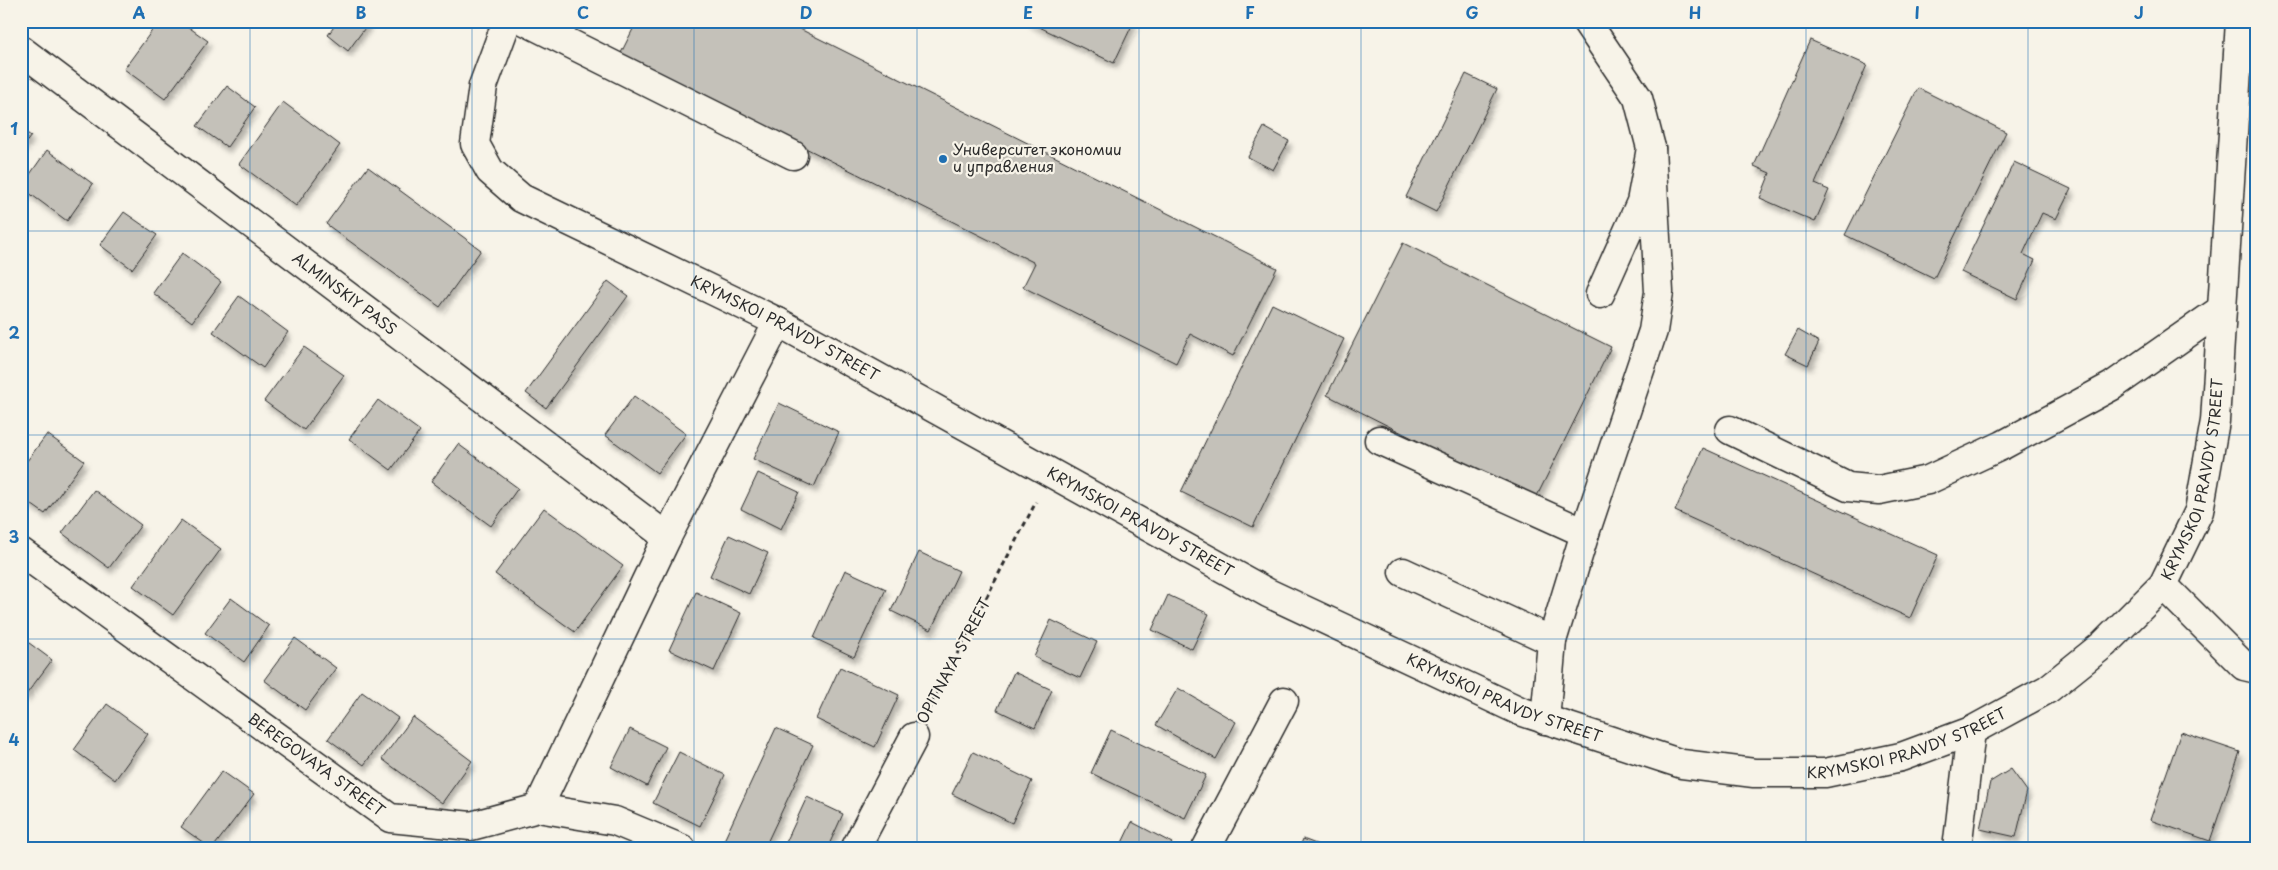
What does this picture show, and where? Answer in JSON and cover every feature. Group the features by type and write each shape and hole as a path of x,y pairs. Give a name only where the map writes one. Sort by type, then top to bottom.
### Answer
{"street":[{"name":"KRYMSKOI PRAVDY STREET","path":"507,21 484,86 475,144 490,172 521,198 778,322 1268,593 1520,711 1682,764 1754,774 1825,773 1901,757 1971,730 2048,689 2104,644 2163,585 2199,511 2215,421 2240,21"},
{"path":"525,21 793,155"},
{"path":"1545,720 1552,641 1585,533 1653,331 1659,292 1651,148 1638,98 1586,21"},
{"name":"ALMINSKIY PASS","path":"21,50 667,537"},
{"path":"1600,294 1642,202 1651,148"},
{"path":"1730,430 1848,487 1879,490 1928,480 2003,445 2112,386 2222,309"},
{"path":"538,808 667,537 778,322"},
{"path":"1379,440 1585,533"},
{"name":"BEREGOVAYA STREET","path":"21,552 390,818 471,826 538,808 615,821 682,849"},
{"path":"1403,572 1552,641"},
{"path":"2163,585 2244,666 2257,669"},
{"path":"1206,849 1284,701"},
{"path":"1955,847 1971,730"},
{"name":"OPITNAYA STREET","path":"855,849 914,736"}],"path":[{"name":"OPITNAYA STREET","path":"914,736 1052,473"}],"building":[{"path":"159,21 180,21 208,41 165,99 124,69"},
{"path":"338,21 370,21 348,51 328,35"},
{"name":"Университет экономии и управления","path":"637,21 784,21 1277,268 1233,356 1190,334 1176,363 1023,287 1035,263 620,55"},
{"path":"1027,21 1134,21 1114,63"},
{"path":"1810,40 1867,65 1815,184 1829,190 1815,222 1760,198 1770,173 1754,166"},
{"path":"1466,74 1497,89 1436,212 1406,197"},
{"path":"227,86 255,107 227,147 197,126"},
{"path":"1918,88 2006,132 1934,278 1845,235"},
{"path":"283,102 340,145 296,206 239,164"},
{"path":"1264,127 1289,141 1273,170 1248,157"},
{"path":"21,129 31,136 21,149"},
{"path":"47,150 93,184 67,221 21,187"},
{"path":"2014,162 2071,189 2056,219 2042,213 2023,254 2035,260 2017,299 1961,272"},
{"path":"368,167 481,250 440,307 326,224"},
{"path":"124,212 157,235 132,269 100,245"},
{"path":"1403,243 1611,347 1535,500 1327,395"},
{"path":"182,253 221,282 192,322 153,293"},
{"path":"608,281 628,296 546,408 526,393"},
{"path":"239,296 288,332 263,368 213,332"},
{"path":"1272,304 1344,339 1253,527 1181,492"},
{"path":"1798,330 1819,342 1808,365 1785,354"},
{"path":"304,347 344,375 304,430 264,401"},
{"path":"634,396 686,434 657,473 605,435"},
{"path":"378,400 420,431 391,470 349,439"},
{"path":"779,403 839,432 814,487 753,459"},
{"path":"47,434 84,461 45,514 21,497 21,469"},
{"path":"458,444 518,488 491,526 431,482"},
{"path":"1703,448 1938,555 1910,618 1675,511"},
{"path":"758,473 799,492 781,529 741,509"},
{"path":"94,490 141,525 109,568 62,533"},
{"path":"544,508 623,566 575,632 495,574"},
{"path":"181,520 221,549 173,615 133,586"},
{"path":"729,535 768,553 749,594 710,576"},
{"path":"919,552 959,571 931,630 891,611"},
{"path":"845,570 886,589 854,657 814,638"},
{"path":"696,592 741,613 714,671 669,650"},
{"path":"1168,595 1209,614 1192,649 1152,630"},
{"path":"231,598 269,626 244,662 205,633"},
{"path":"1051,620 1097,642 1080,678 1034,657"},
{"path":"21,637 52,660 25,696 21,693"},
{"path":"295,638 336,668 305,710 264,680"},
{"path":"840,667 899,695 875,747 816,719"},
{"path":"1014,672 1052,690 1035,728 997,710"},
{"path":"1178,688 1236,722 1216,759 1156,725"},
{"path":"362,692 398,718 364,765 328,739"},
{"path":"107,704 148,734 115,780 74,750"},
{"path":"413,717 472,761 442,803 382,759"},
{"path":"776,728 813,745 764,849 720,849"},
{"path":"630,729 666,747 647,786 611,767"},
{"path":"1111,730 1206,775 1185,818 1091,773"},
{"path":"2181,732 2240,752 2210,841 2150,820"},
{"path":"679,752 725,775 700,826 653,803"},
{"path":"973,752 1032,781 1012,823 952,794"},
{"path":"2011,769 2027,791 2016,837 1980,829 1990,782"},
{"path":"222,771 254,794 212,849 181,827"},
{"path":"807,797 843,814 827,849 783,849"},
{"path":"1132,822 1172,843 1168,849 1119,849"},
{"path":"1303,839 1329,849 1299,849"}],"place":[{"name":"Университет экономии и управления","path":"943,159"}]}
